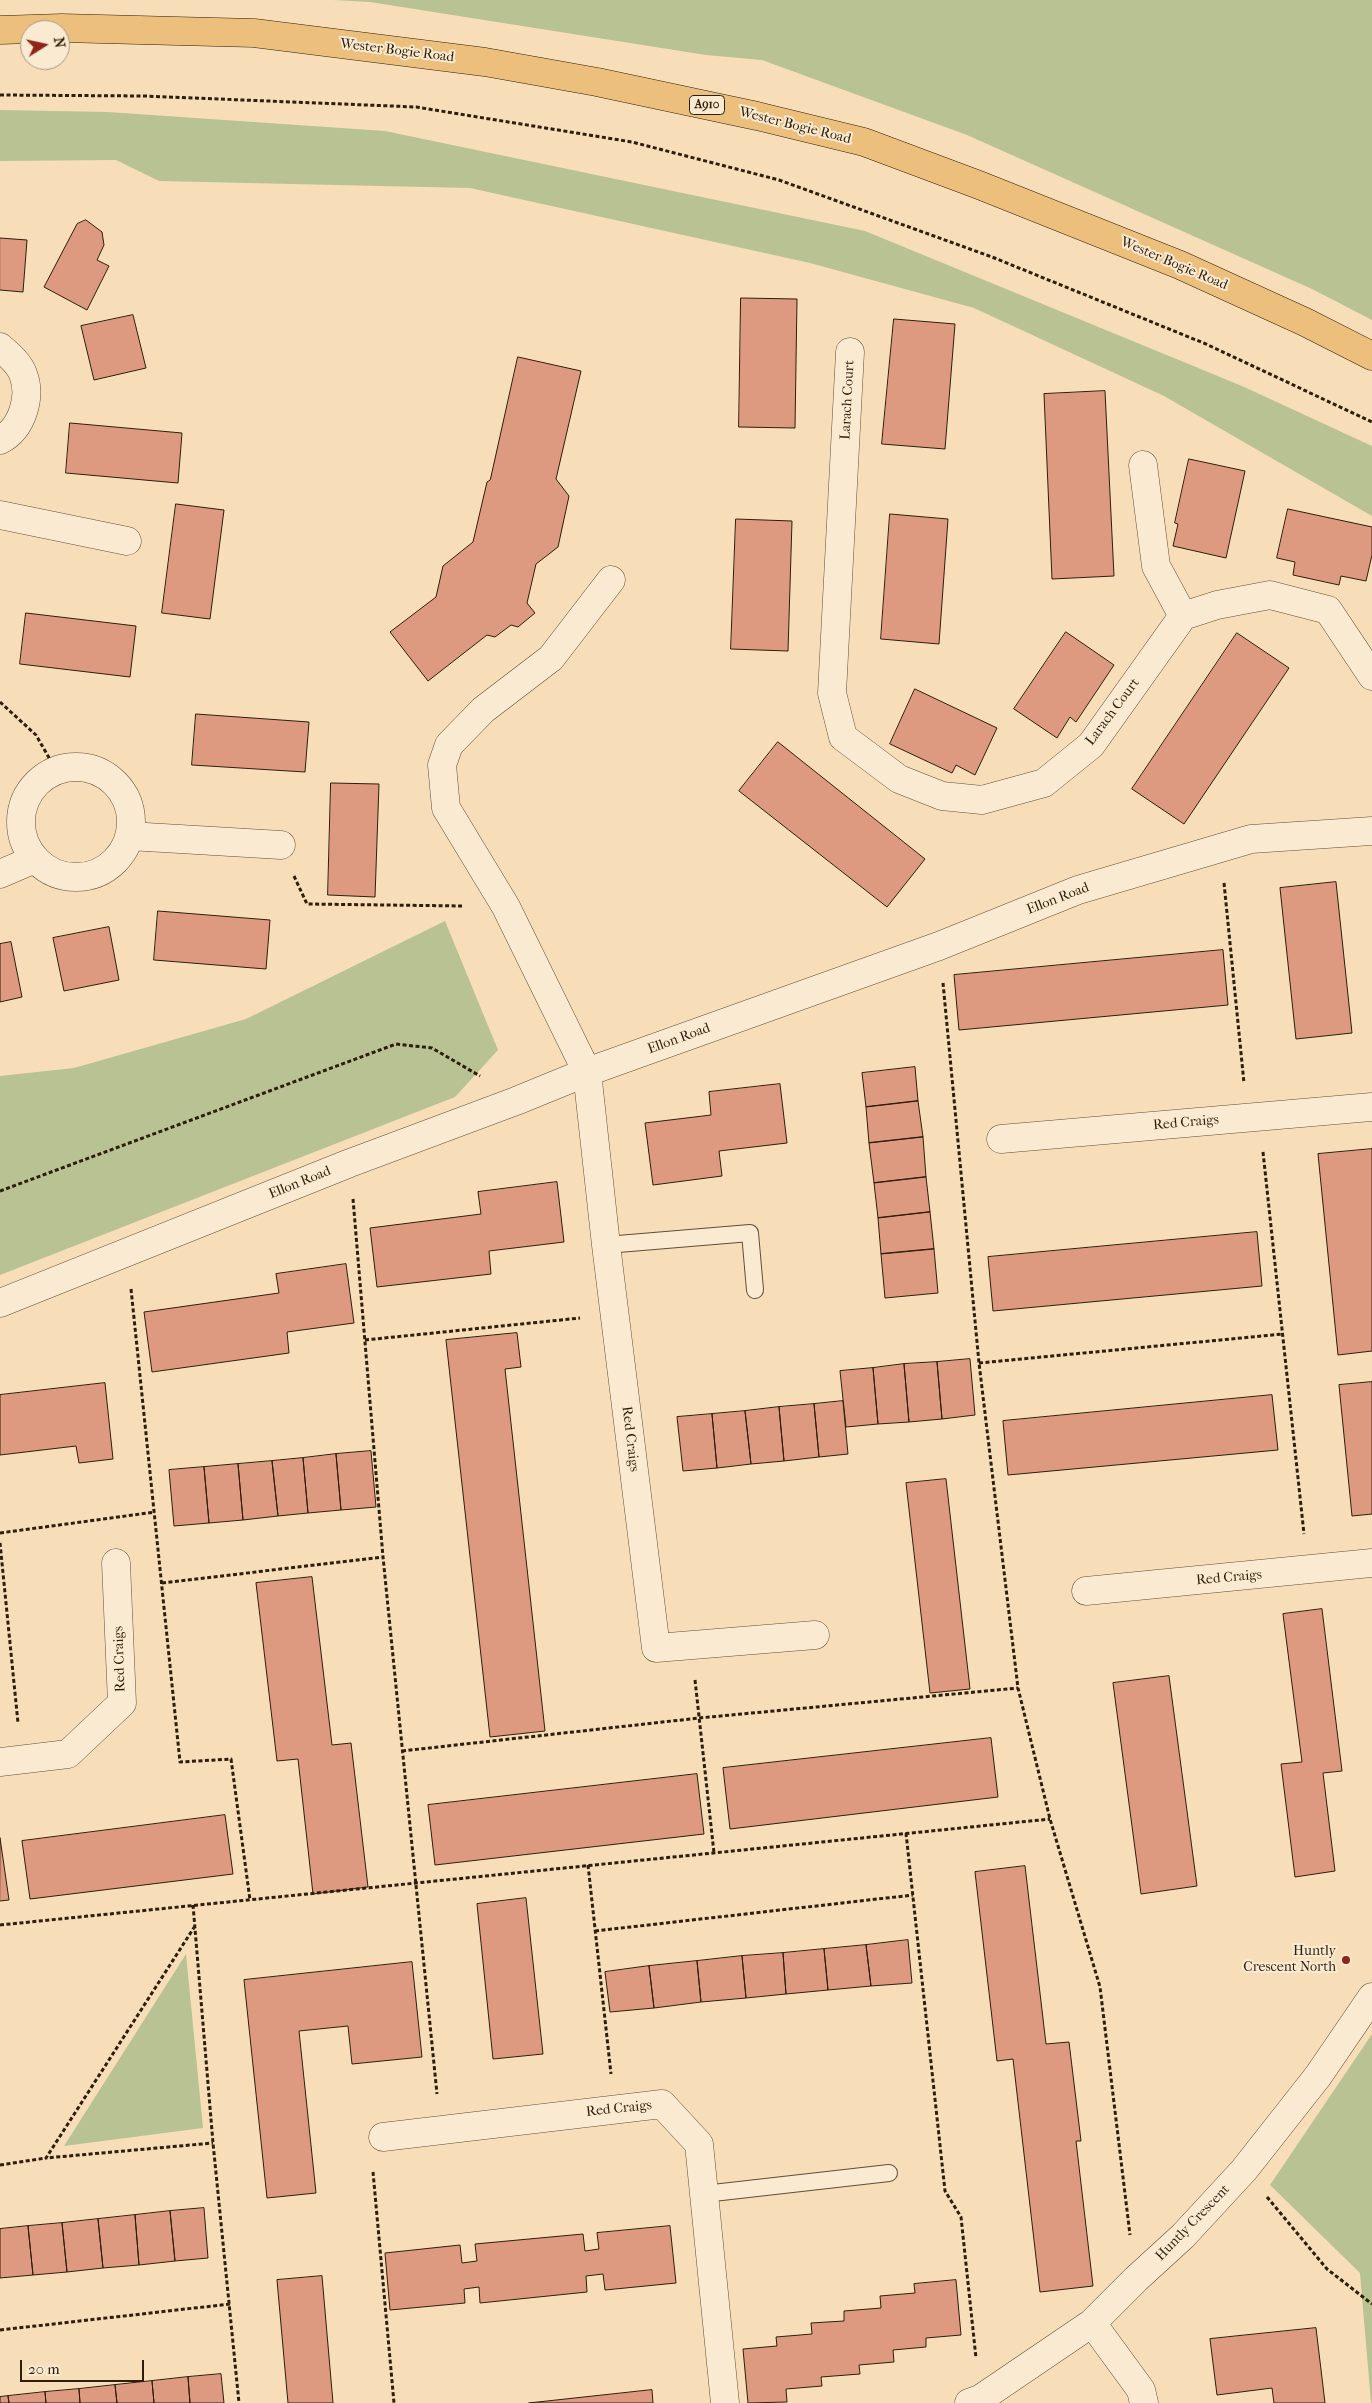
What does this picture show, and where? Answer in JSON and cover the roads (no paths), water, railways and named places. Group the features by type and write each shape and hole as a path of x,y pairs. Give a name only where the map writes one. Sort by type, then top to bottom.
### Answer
{"main road":[{"name":"Wester Bogie Road","path":"0,30 62,28 254,33 485,62 597,82 757,116 864,142 979,185 1180,265 1305,322 1372,356"}],"street":[{"path":"0,347 13,359 23,374 27,392 24,409 17,426 0,440"},
{"name":"Larach Court","path":"850,352 832,692 843,737 900,779 942,796 982,800 1044,783 1091,745 1183,616"},
{"path":"1143,465 1156,566 1183,616 1217,605 1270,595 1328,610 1372,676"},
{"path":"0,515 127,541"},
{"name":"Red Craigs","path":"611,580 552,658 483,710 449,745 442,765 446,808 506,906 587,1072 614,1314 656,1648 815,1635"},
{"path":"74,767 93,769 109,778 122,792 129,809 131,827 129,836 116,861 101,872 83,878 65,877 49,871 35,859 25,845 21,827 22,809 29,793 40,779 56,770 74,767"},
{"name":"Ellon Road","path":"0,1303 350,1163 516,1101 587,1072 939,946 1078,890 1251,839 1372,831"},
{"path":"129,836 281,845"},
{"path":"0,874 35,859"},
{"name":"Red Craigs","path":"1001,1140 1372,1107"},
{"name":"Red Craigs","path":"11,1761 68,1754 122,1703 116,1563"},
{"name":"Red Craigs","path":"1086,1591 1308,1571 1372,1563"},
{"name":"Huntly Crescent","path":"975,2401 1092,2323 1183,2236 1244,2170 1318,2076 1372,1997"},
{"name":"Red Craigs","path":"383,2137 662,2104 699,2144 725,2403"},
{"path":"1092,2323 1141,2390 1144,2403"}],"lane":[{"path":"606,1245 750,1233 755,1290"},
{"path":"704,2194 889,2173"}],"place":[{"name":"Huntly Crescent North","path":"1346,1960"}]}
